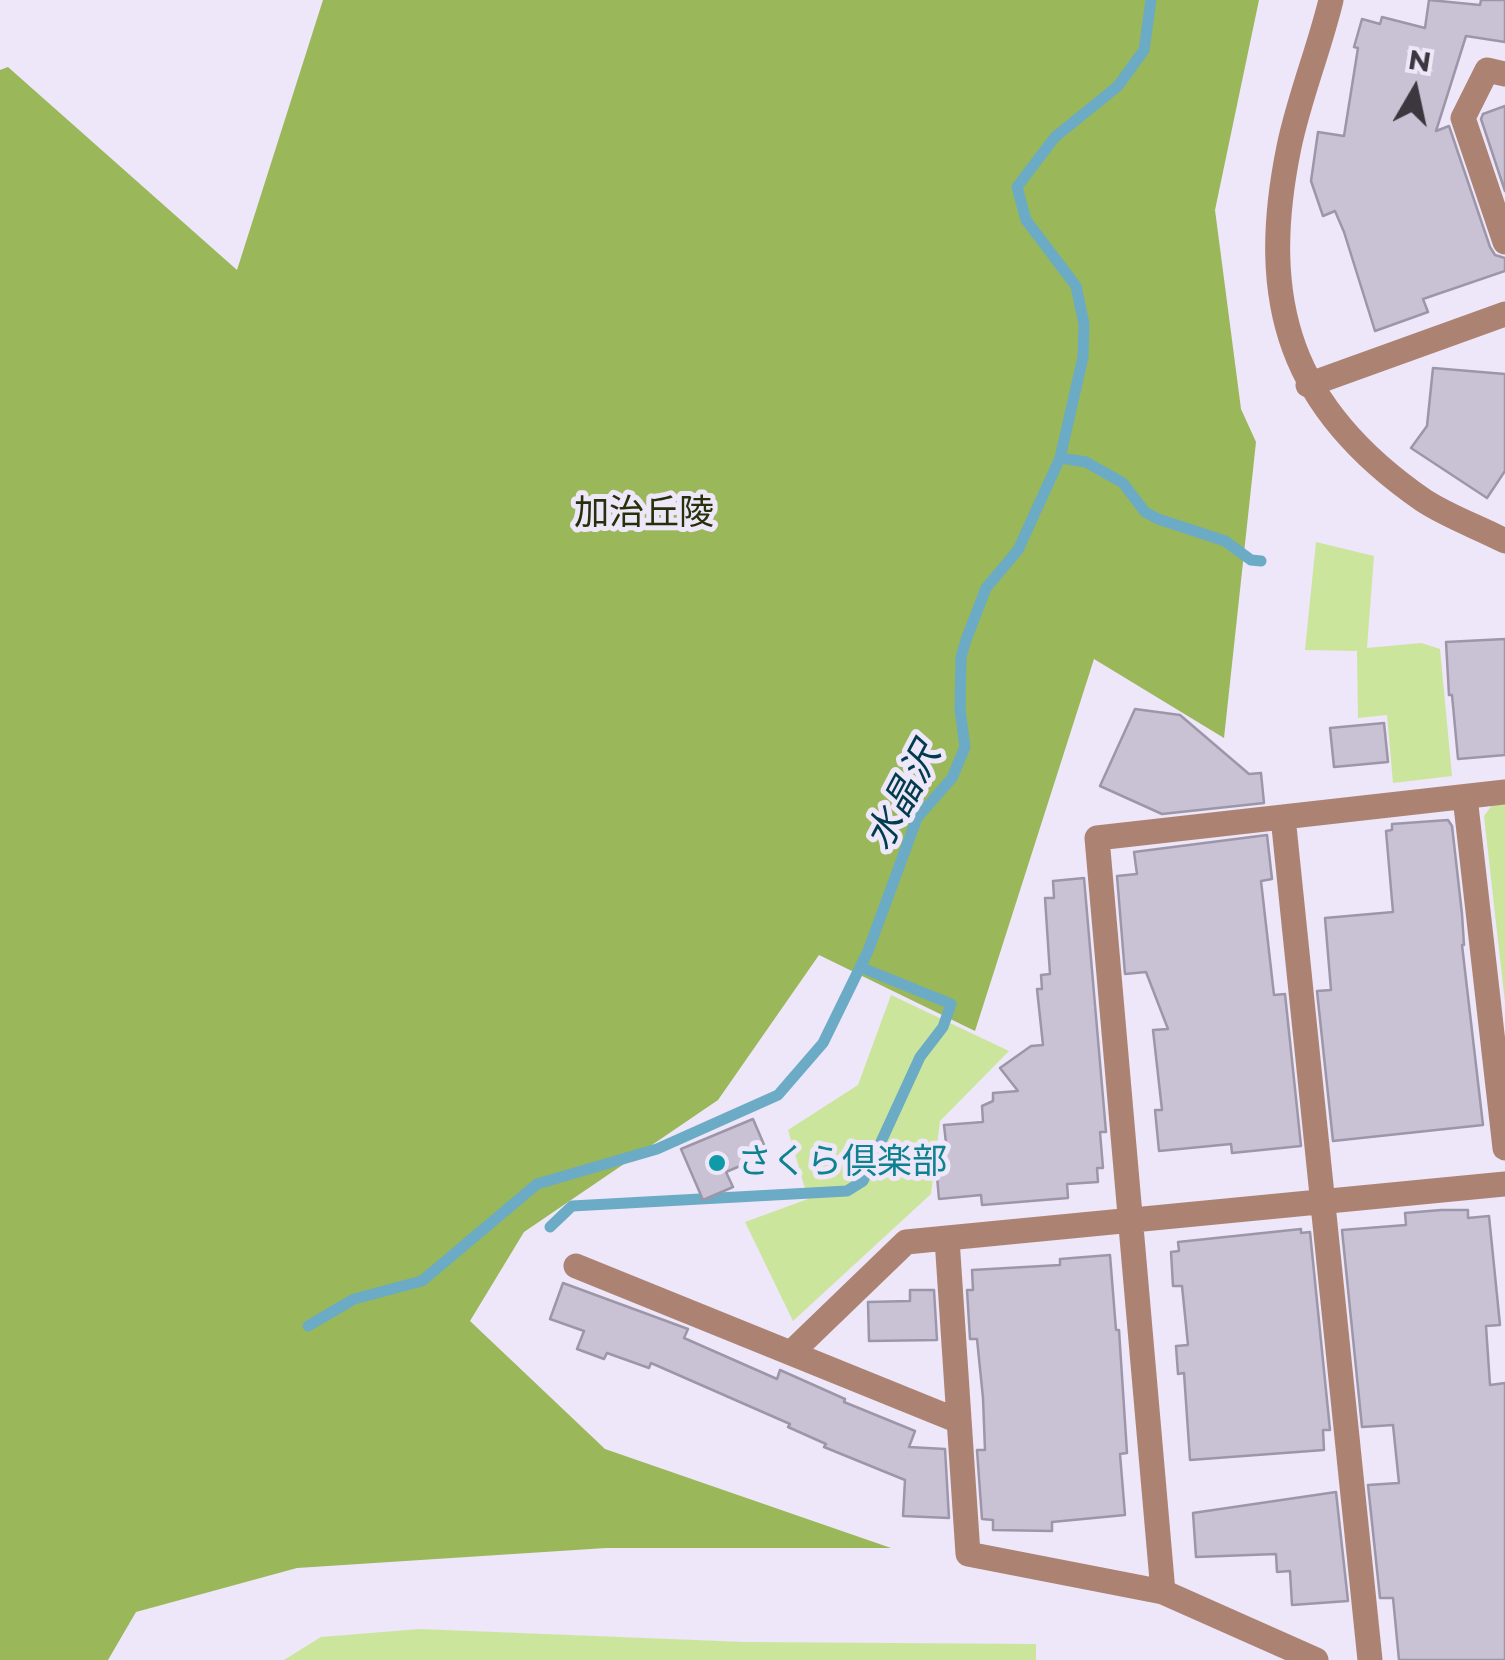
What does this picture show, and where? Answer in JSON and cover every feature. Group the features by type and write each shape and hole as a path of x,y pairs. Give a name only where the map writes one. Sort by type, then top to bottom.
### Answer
{"street":[{"path":"1331,0 1289,146 1276,258 1293,347 1308,384 1348,437 1424,500 1505,541"},
{"path":"1505,74 1487,70 1463,118 1505,242"},
{"path":"1308,384 1505,314"},
{"path":"1163,1592 1096,838 1505,792"},
{"path":"1466,797 1505,1148"},
{"path":"1283,817 1370,1660"},
{"path":"793,1351 906,1242 1505,1184"},
{"path":"947,1239 956,1420 968,1554 1163,1592 1316,1660"},
{"path":"576,1266 956,1420"}],"green space":[{"name":"加治丘陵","path":"323,0 1259,0 1215,210 1241,409 1256,442 1224,738 1094,659 975,1031 819,955 718,1100 524,1232 470,1321 605,1449 891,1548 606,1548 297,1568 136,1612 108,1660 0,1660 0,70 8,67 237,270"},
{"path":"1316,542 1374,556 1367,648 1421,643 1440,649 1452,776 1393,783 1387,715 1358,718 1357,651 1305,650"},
{"path":"1505,803 1505,1003 1484,816 1492,805"},
{"path":"891,995 1009,1051 940,1121 931,1194 793,1321 745,1222 808,1199 788,1130 858,1085"},
{"path":"420,1629 745,1642 1036,1644 1036,1660 284,1660 321,1637"}],"building":[{"path":"1429,0 1480,5 1481,0 1505,0 1505,42 1466,36 1436,131 1449,126 1490,247 1495,255 1505,258 1505,271 1423,299 1428,312 1375,331 1344,232 1335,211 1323,216 1311,181 1318,132 1344,136 1358,48 1354,47 1362,19 1380,24 1382,17 1425,28"},
{"path":"1505,106 1505,191 1481,119 1483,114"},
{"path":"1433,368 1505,374 1505,471 1487,498 1411,448 1427,426"},
{"path":"1505,639 1505,755 1458,759 1446,642"},
{"path":"1135,709 1180,715 1249,774 1261,773 1264,803 1162,814 1100,786"},
{"path":"1384,723 1388,762 1334,767 1330,728"},
{"path":"1448,820 1452,826 1483,1125 1333,1141 1317,991 1331,990 1325,918 1393,912 1386,831 1392,830 1392,824"},
{"path":"1267,835 1272,879 1261,881 1274,995 1285,994 1301,1146 1232,1153 1231,1144 1159,1151 1155,1110 1162,1110 1153,1030 1168,1029 1146,972 1125,974 1117,876 1137,874 1134,852"},
{"path":"1084,878 1106,1132 1100,1132 1103,1168 1097,1168 1098,1182 1067,1184 1068,1198 982,1205 981,1195 939,1199 935,1154 947,1152 944,1125 983,1122 982,1106 993,1101 993,1093 1018,1091 1000,1068 1031,1046 1043,1045 1037,989 1042,989 1041,975 1050,974 1045,898 1054,898 1053,881"},
{"name":"さくら倶楽部","path":"753,1119 768,1154 726,1172 733,1187 703,1200 681,1149"},
{"path":"1468,1210 1468,1218 1489,1216 1500,1325 1486,1326 1490,1385 1505,1383 1505,1660 1399,1660 1393,1598 1380,1598 1368,1485 1399,1483 1393,1425 1362,1427 1342,1230 1406,1225 1405,1213"},
{"path":"1301,1229 1301,1233 1310,1232 1330,1430 1323,1430 1324,1450 1190,1460 1184,1373 1178,1374 1176,1346 1188,1345 1182,1286 1173,1286 1171,1252 1179,1251 1178,1242"},
{"path":"1110,1255 1127,1453 1120,1454 1125,1515 1052,1522 1052,1531 993,1530 993,1520 982,1519 977,1450 985,1450 983,1398 977,1339 970,1339 967,1290 973,1290 972,1270 1060,1265 1060,1259"},
{"path":"563,1283 688,1329 684,1338 777,1379 780,1370 915,1431 909,1447 945,1449 949,1518 903,1516 905,1480 824,1447 826,1444 788,1427 790,1424 651,1363 649,1368 607,1353 604,1359 577,1349 584,1331 550,1319"},
{"path":"910,1290 934,1290 937,1340 869,1341 868,1302 910,1301"},
{"path":"1336,1492 1348,1601 1292,1605 1290,1571 1277,1572 1276,1554 1196,1557 1193,1513"}],"waterway":[{"name":"水晶沢","path":"308,1326 354,1299 422,1281 537,1184 657,1149 778,1095 823,1043 868,951 917,818 952,778 965,747 960,710 961,657 966,640 986,588 1018,550 1060,458 1083,357 1084,324 1076,286 1026,220 1017,187 1055,137 1118,86 1144,50 1151,0"},
{"path":"1060,458 1086,462 1123,483 1145,512 1158,519 1225,541 1251,560 1261,561"},
{"path":"550,1227 572,1206 847,1191 863,1181 920,1057 943,1027 951,1004 860,967"}],"place":[{"name":"さくら倶楽部","path":"717,1163"}]}
